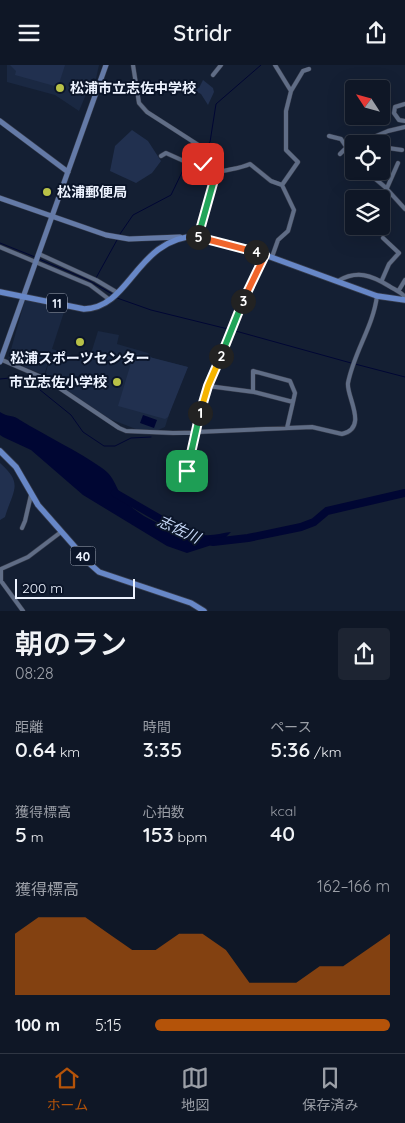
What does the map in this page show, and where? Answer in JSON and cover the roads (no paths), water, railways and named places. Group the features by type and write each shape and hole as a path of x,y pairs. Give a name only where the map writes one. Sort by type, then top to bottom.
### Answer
{"main road":[{"name":"11","path":"0,292 84,309 95,308 111,300 149,256 159,249 187,237 197,236 272,257 377,295 405,299"},
{"name":"40","path":"0,451 16,467 31,495 90,564 106,575 191,603 204,611"}],"street":[{"path":"106,65 0,360 46,379 119,428 149,433 312,427 345,433 353,424 356,411 347,386 362,340 375,312 377,295"},
{"path":"134,65 137,98 142,108 204,150 216,173 197,236"},
{"path":"212,75 221,65"},
{"path":"275,65 291,91"},
{"path":"282,185 298,162 286,150 286,111 291,91 304,71 309,69"},
{"path":"405,104 396,107 394,113 399,120 405,121"},
{"path":"0,121 68,172"},
{"path":"379,135 405,127"},
{"path":"329,136 341,139 345,145"},
{"path":"390,148 402,150"},
{"path":"340,154 345,151"},
{"path":"161,156 166,153 188,163 212,165"},
{"path":"387,188 398,163"},
{"path":"216,173 227,169 240,169 250,164 271,181 282,185 294,210 288,231 278,240 272,257"},
{"path":"377,180 387,188 405,209"},
{"path":"0,197 117,237 187,237"},
{"path":"382,280 389,264 399,253 383,238"},
{"path":"0,247 38,258 95,279 118,293"},
{"path":"187,471 208,386 231,333 245,294 265,255"},
{"path":"38,258 95,288 111,300"},
{"path":"338,281 348,275 366,273 399,290 405,299"},
{"path":"399,290 405,279"},
{"path":"253,392 253,371 290,381 295,393 286,428"},
{"path":"208,386 253,392 293,402"},
{"path":"22,528 31,495"},
{"path":"23,611 1,581 1,569 5,565 28,557 61,532"}],"waterway":[{"path":"189,161 210,142 216,104 261,65"},
{"path":"120,234 133,215 171,195 186,164"},
{"path":"96,278 117,240"},
{"path":"0,243 35,257"},
{"path":"39,259 88,280 114,295"},
{"path":"117,298 151,310 228,329"},
{"path":"232,330 351,363"},
{"path":"355,364 405,377"},
{"path":"0,379 20,377 29,381 71,415 83,432 104,446 115,446 131,438 151,437"},
{"name":"志佐川","path":"115,493 188,535"},
{"name":"志佐川","path":"213,542 248,538 301,527 314,522 327,511 405,493"}],"place":[{"name":"松浦市立志佐中学校","path":"60,88"},
{"name":"松浦郵便局","path":"47,192"},
{"name":"松浦スポーツセンター","path":"80,342"},
{"name":"市立志佐小学校","path":"117,382"}]}
